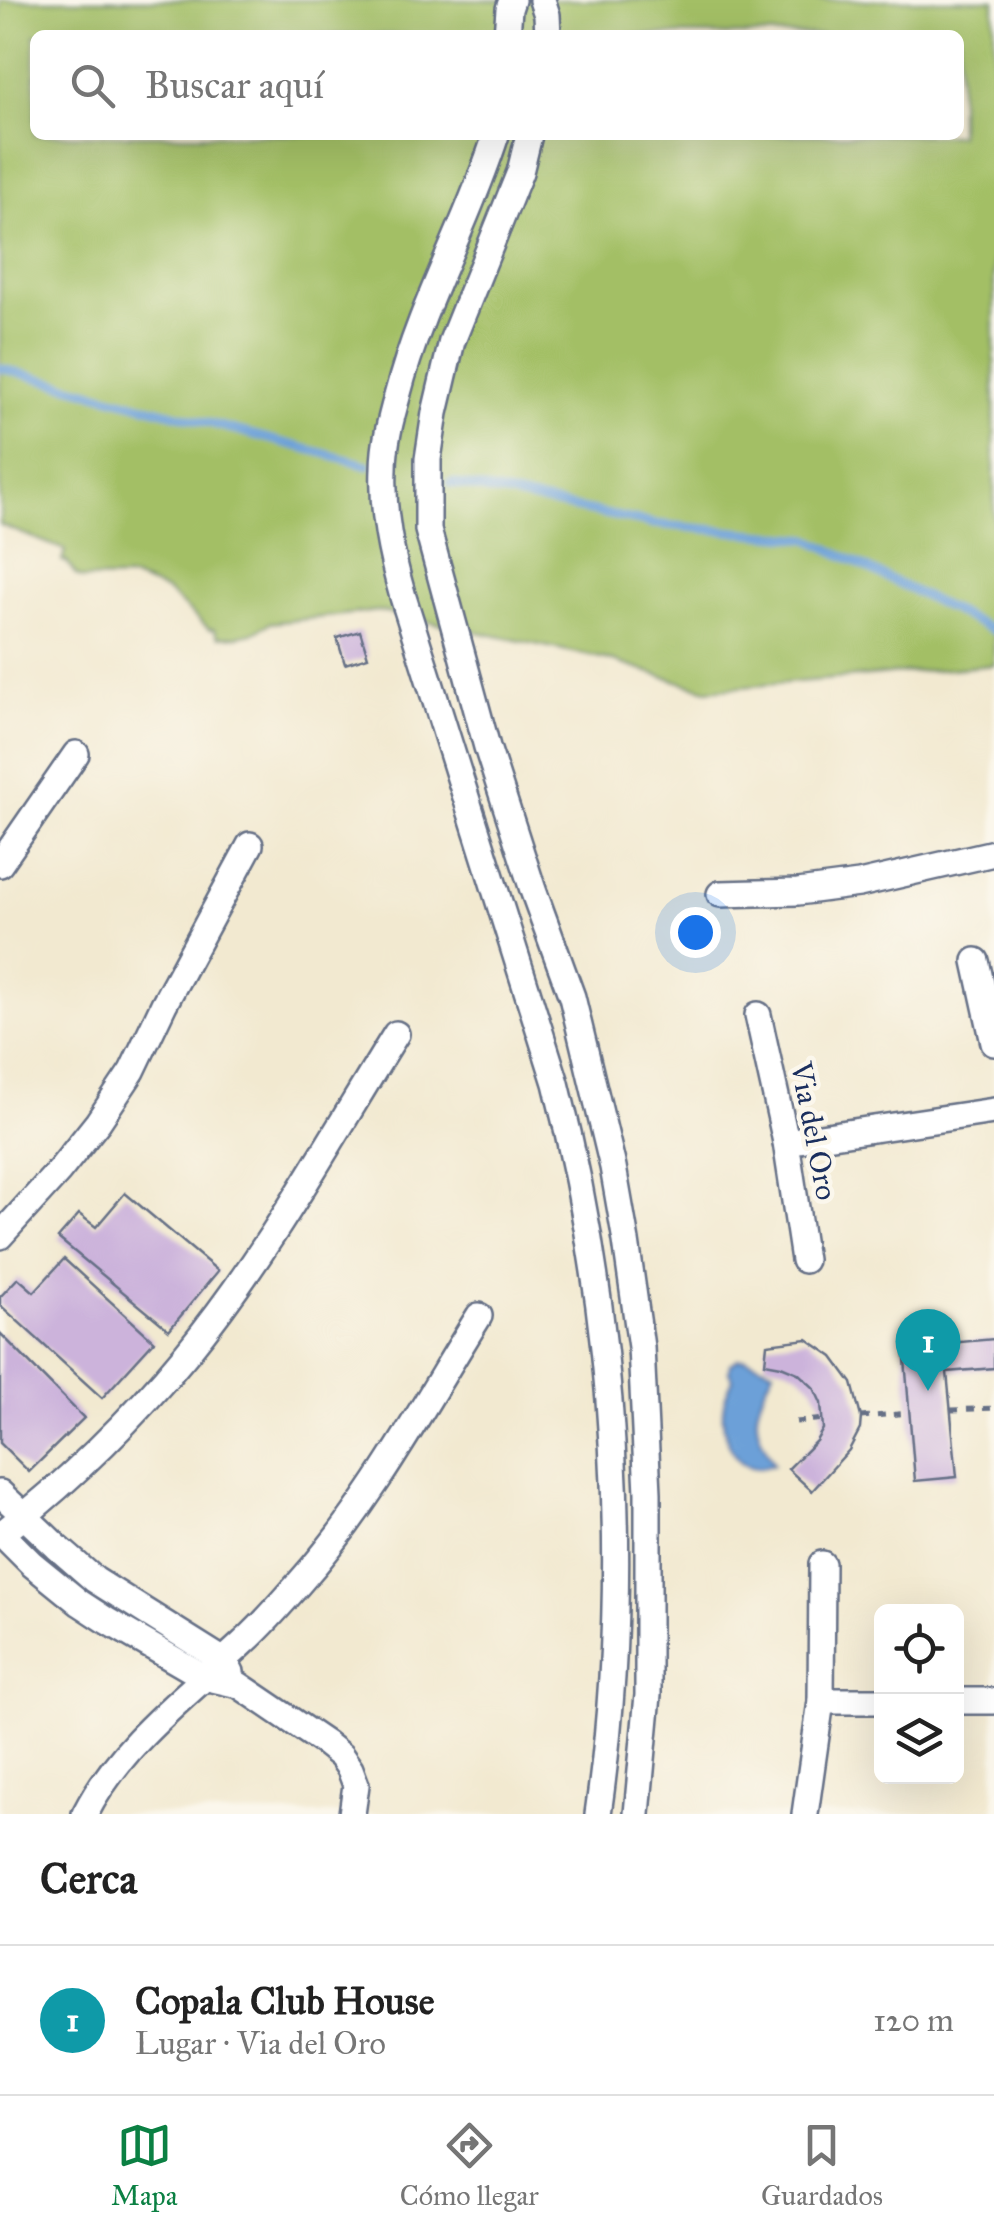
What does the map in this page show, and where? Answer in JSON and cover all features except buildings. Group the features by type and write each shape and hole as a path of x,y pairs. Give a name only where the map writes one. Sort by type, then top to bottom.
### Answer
{"street":[{"path":"507,30 512,0"},
{"path":"542,0 548,30"},
{"path":"494,140 408,352 386,439 388,544 556,1083 578,1181 604,1347 613,1478 611,1691 598,1814"},
{"path":"529,140 520,172 452,340 428,459 428,530 488,747 572,997 609,1149 626,1240 641,1347 648,1493 648,1696 638,1814"},
{"path":"394,407 435,413"},
{"path":"388,544 428,530"},
{"path":"0,864 76,754"},
{"path":"0,1236 98,1122 132,1071 250,845"},
{"path":"720,894 798,892 859,884 994,853"},
{"path":"976,962 994,1042"},
{"name":"Via del Oro","path":"758,1015 786,1142 804,1260"},
{"path":"352,1814 356,1785 340,1756 214,1669 80,1602 0,1534 78,1470 186,1354 274,1232 396,1034"},
{"path":"786,1142 994,1111"},
{"path":"84,1814 159,1718 248,1639 304,1578 363,1504 479,1316"},
{"path":"0,1493 95,1580 214,1669"},
{"path":"805,1814 821,1701 822,1564"},
{"path":"821,1701 874,1701"},
{"path":"964,1701 994,1701"}],"path":[{"path":"951,1410 994,1408"},
{"path":"861,1417 910,1413"},
{"path":"796,1422 824,1419"}],"green space":[{"path":"0,0 994,0 994,665 707,690 606,659 378,611 270,623 252,633 218,637 214,629 209,629 167,591 133,578 83,579 62,561 65,550 0,525"}],"water":[{"path":"738,1359 774,1370 761,1397 757,1417 761,1437 774,1464 762,1468 741,1462 724,1428 726,1394 733,1379 730,1364"}],"waterway":[{"path":"0,368 368,465"},
{"path":"451,483 654,524 809,539 994,631"}],"place":[{"name":"Copala Club House","path":"928,1391"}]}
